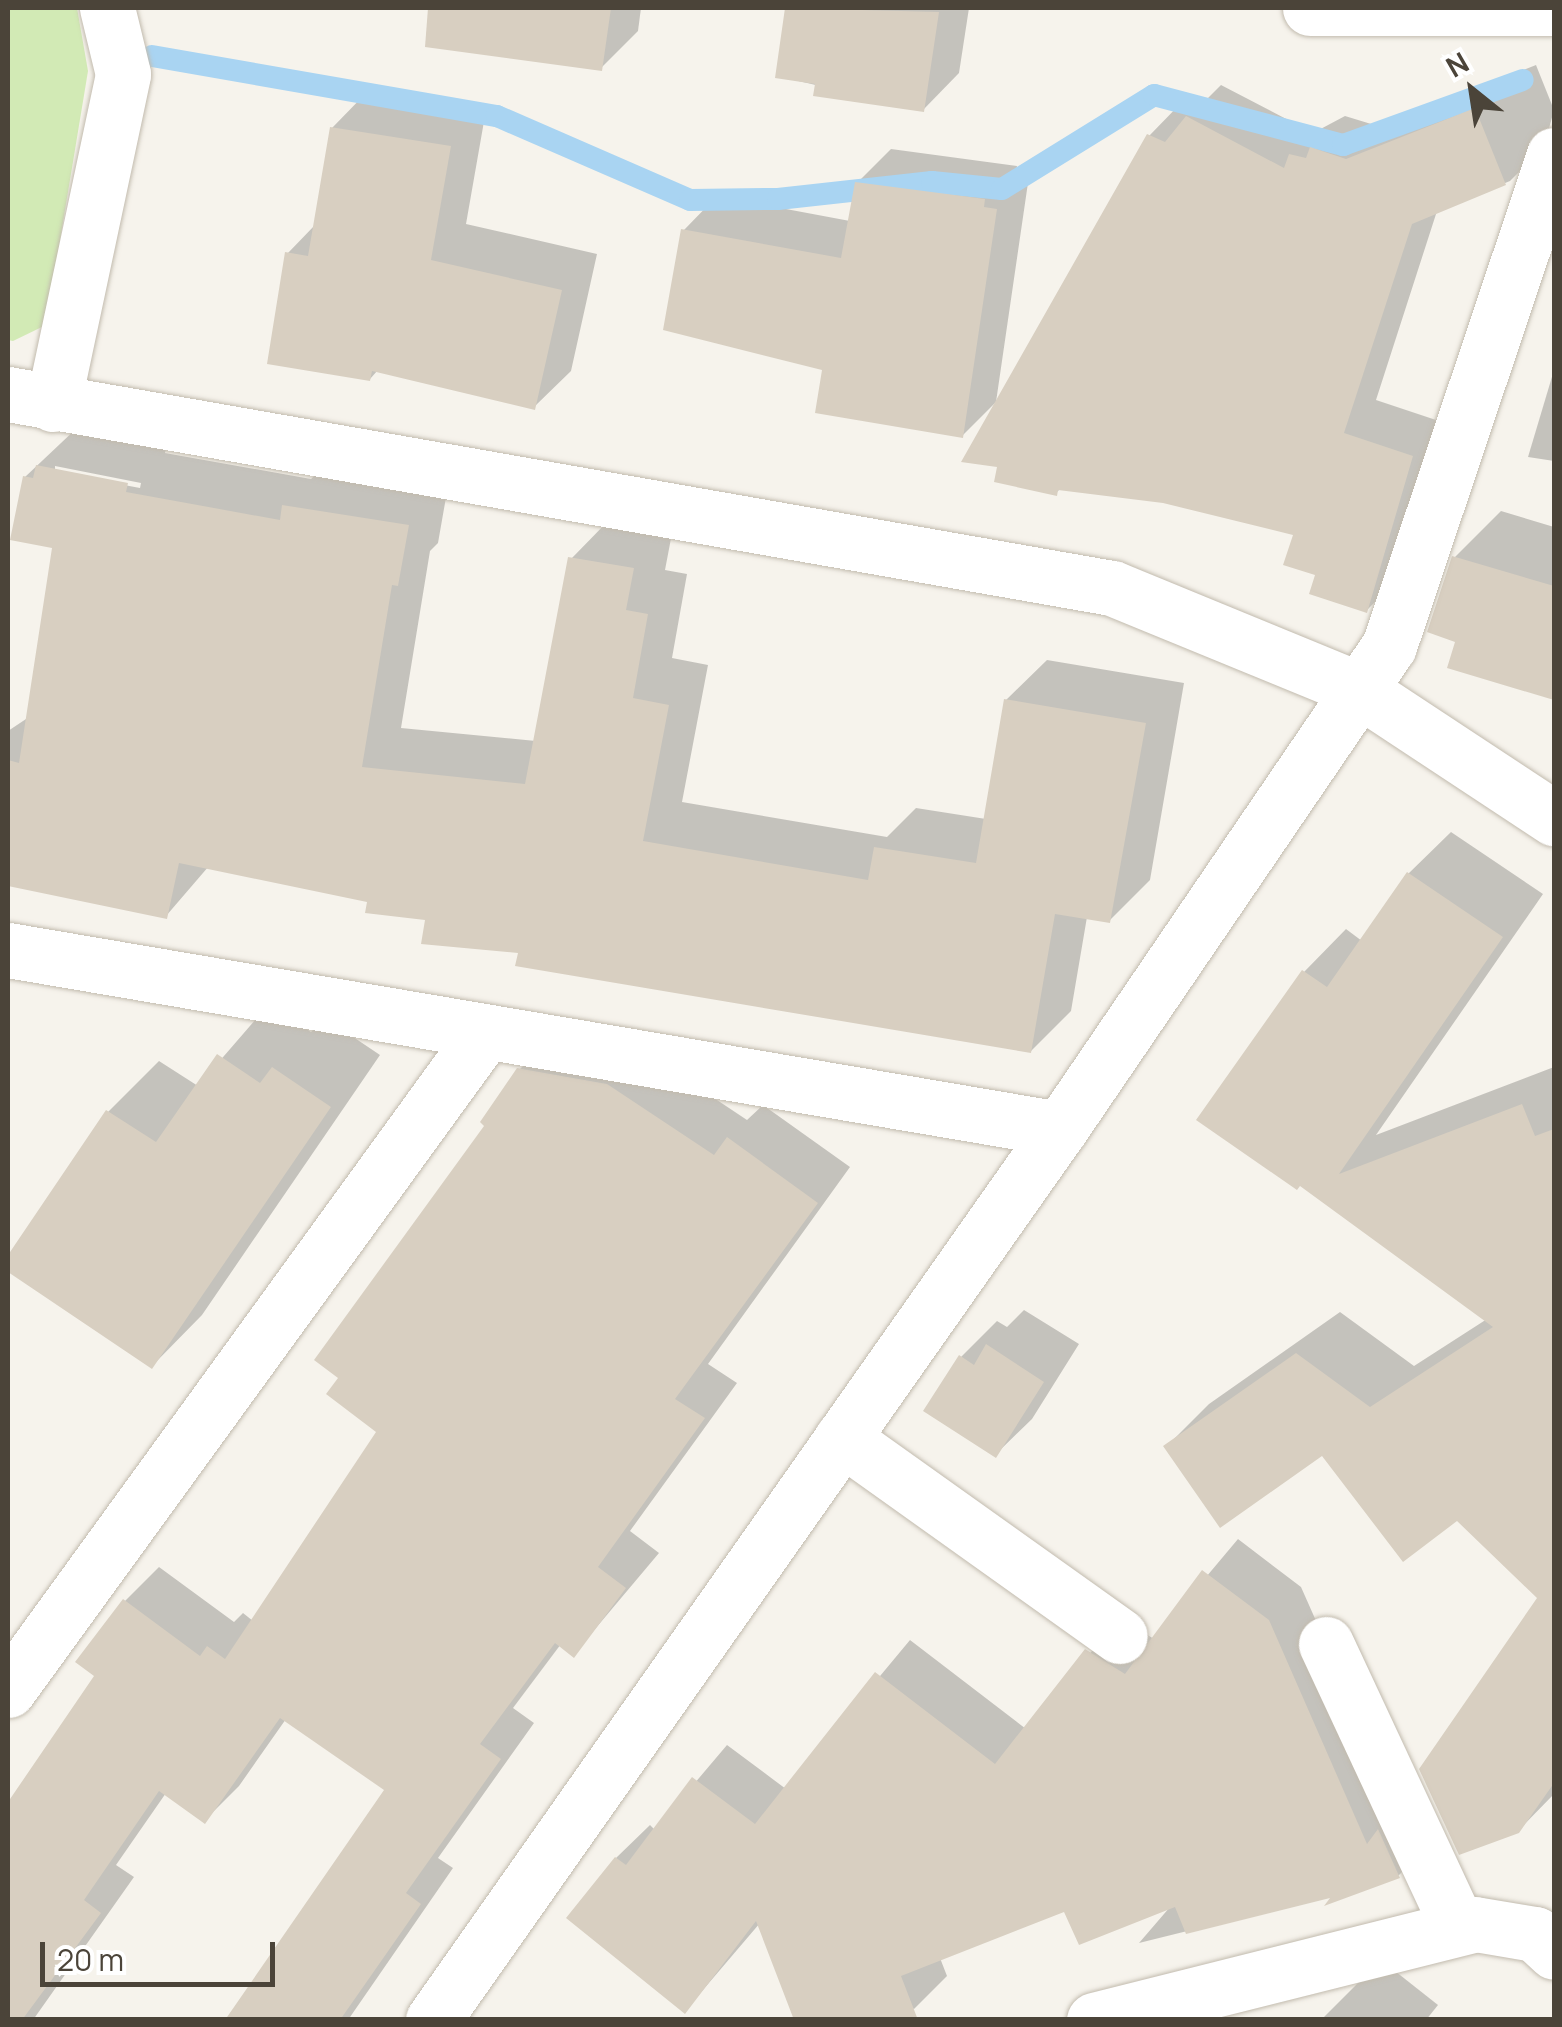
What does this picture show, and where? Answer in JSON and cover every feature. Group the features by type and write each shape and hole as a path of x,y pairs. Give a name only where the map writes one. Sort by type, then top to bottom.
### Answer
{"street":[{"path":"107,8 122,74 30,400 1112,588 1358,689 1554,818"},
{"path":"1310,8 1554,8"},
{"path":"433,2020 1060,1129 1389,646 1554,155"},
{"path":"8,950 1060,1129"},
{"path":"12,1673 484,1034"},
{"path":"842,1438 1120,1636"},
{"path":"1326,1644 1458,1928"},
{"path":"1094,2020 1458,1928 1535,1934 1554,1952"}],"green space":[{"path":"8,8 77,8 88,71 46,325 13,341 8,340"}],"building":[{"path":"428,8 611,8 602,71 425,47"},
{"path":"785,8 939,12 924,112 813,96 815,84 775,78"},
{"path":"1475,108 1506,185 1412,224 1344,433 1413,456 1367,613 1309,594 1315,575 1283,565 1293,535 1163,503 1058,490 1057,496 994,482 997,467 961,462 1147,134 1165,142 1186,116 1284,168 1289,154 1306,158 1310,147 1346,159"},
{"path":"330,127 451,146 431,260 562,290 535,410 372,371 370,381 267,364 285,252 308,256"},
{"path":"855,182 985,199 984,207 997,209 963,438 815,413 822,370 663,330 681,229 841,258"},
{"path":"36,465 128,483 126,492 280,520 282,505 409,525 398,586 392,585 362,767 525,784 568,557 634,568 626,610 648,614 633,698 669,705 643,841 868,880 874,847 976,863 1004,699 1146,723 1110,923 1055,914 1031,1053 515,966 518,953 421,944 425,920 365,913 367,902 179,863 167,919 8,886 8,760 19,763 52,548 10,540 23,476 33,478"},
{"path":"1452,556 1554,586 1554,700 1447,668 1455,642 1427,632"},
{"path":"1407,872 1503,937 1339,1174 1522,1104 1535,1136 1554,1129 1554,1783 1519,1833 1459,1855 1419,1769 1537,1598 1457,1521 1403,1562 1322,1456 1220,1528 1163,1446 1296,1353 1370,1407 1493,1327 1300,1186 1297,1190 1196,1120 1302,970 1327,987"},
{"path":"217,1054 260,1083 272,1067 331,1107 152,1369 8,1272 8,1255 106,1110 156,1142"},
{"path":"517,1068 607,1084 714,1155 727,1137 818,1203 675,1399 705,1418 598,1567 626,1588 574,1658 555,1643 480,1744 501,1759 406,1893 421,1904 340,2020 225,2020 384,1790 280,1718 205,1824 159,1791 84,1900 101,1913 22,2020 8,2020 8,1802 94,1676 75,1662 123,1599 200,1656 207,1646 225,1659 376,1432 326,1394 338,1378 314,1360 484,1126 480,1122"},
{"path":"986,1344 1044,1382 996,1458 923,1411 959,1355 974,1365"},
{"path":"1202,1570 1269,1620 1367,1844 1378,1829 1400,1878 1324,1906 1330,1898 1186,1934 1175,1907 1079,1945 1064,1912 901,1976 918,2020 794,2020 756,1921 685,2014 566,1918 615,1857 626,1865 692,1777 755,1824 875,1672 995,1764 1085,1649 1125,1674"}],"waterway":[{"path":"152,56 497,116 690,200 778,199 932,182 1002,189 1154,95 1343,145 1523,80"}]}
